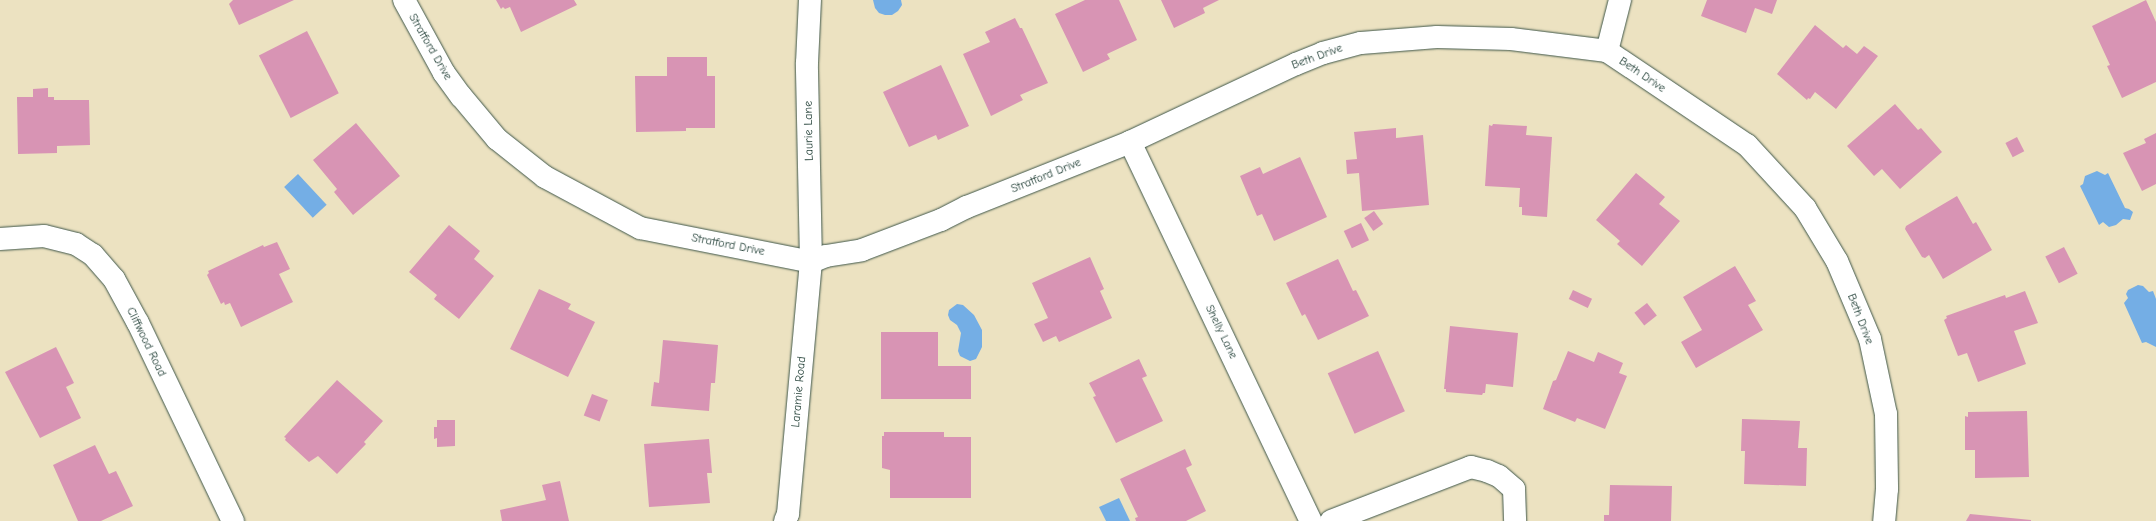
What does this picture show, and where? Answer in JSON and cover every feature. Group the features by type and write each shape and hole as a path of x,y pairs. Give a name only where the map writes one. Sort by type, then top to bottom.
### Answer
{"street":[{"name":"Stratford Drive","path":"404,0 440,67 461,96 497,139 545,177 640,228 811,262 826,256 862,250 940,220 967,207 1130,142"},
{"name":"Laurie Lane","path":"810,0 808,63 811,262"},
{"path":"1607,51 1620,0"},
{"name":"Beth Drive","path":"1130,142 1296,64 1323,53 1361,42 1437,37 1512,39 1607,51 1747,145 1805,208 1837,261 1870,339 1886,414 1887,489 1884,521"},
{"name":"Shelly Lane","path":"1130,142 1312,521"},
{"name":"Cliffwood Road","path":"1,239 44,236 76,244 93,255 114,279 138,324 232,521"},
{"name":"Laramie Road","path":"785,521 788,514 811,262"},
{"path":"1331,521 1471,467 1500,476 1514,489 1515,521"}],"water":[{"path":"873,0 901,0 902,5 898,11 892,15 885,15 879,13 875,8"},
{"path":"2097,171 2105,175 2108,173 2125,208 2133,212 2130,220 2123,219 2116,225 2109,227 2103,222 2099,225 2080,186 2083,184 2085,176"},
{"path":"298,174 327,205 313,218 284,187"},
{"path":"2138,285 2143,286 2149,292 2153,291 2156,299 2156,347 2146,342 2142,343 2124,303 2128,298 2126,294 2128,290"},
{"path":"957,304 963,305 974,315 982,330 982,347 976,359 970,361 960,356 958,351 961,333 957,325 950,320 948,315 949,310"},
{"path":"1119,498 1130,521 1106,521 1099,507"}],"building":[{"path":"233,0 294,0 239,25 229,4"},
{"path":"496,0 574,0 577,5 521,32 510,7 505,9 503,7 501,9"},
{"path":"1085,0 1119,0 1137,40 1107,54 1110,59 1083,72 1055,14"},
{"path":"1161,0 1219,0 1203,8 1205,13 1174,28"},
{"path":"1707,0 1777,0 1772,14 1755,8 1746,33 1701,16"},
{"path":"2146,0 2156,22 2156,82 2122,98 2107,66 2110,65 2092,26"},
{"path":"1015,18 1020,28 1022,28 1048,83 1020,95 1023,100 991,116 963,54 990,42 985,32"},
{"path":"1815,25 1843,48 1846,45 1857,54 1864,46 1878,56 1836,109 1815,92 1810,99 1808,98 1807,100 1777,74"},
{"path":"307,31 339,93 291,118 259,56"},
{"path":"667,57 707,57 707,76 715,76 715,128 686,128 686,131 636,132 635,76 667,76"},
{"path":"941,65 969,126 938,140 936,135 909,147 883,92"},
{"path":"48,88 48,97 54,97 54,100 89,100 90,145 57,146 57,153 18,154 17,97 33,97 33,89"},
{"path":"1895,104 1918,130 1921,128 1942,152 1900,189 1882,169 1874,176 1847,146"},
{"path":"356,123 400,176 353,215 334,192 337,189 313,160"},
{"path":"1493,124 1527,126 1526,135 1552,137 1547,217 1522,215 1522,207 1519,207 1520,188 1485,186 1489,125 1492,126"},
{"path":"1396,128 1396,138 1423,135 1429,205 1362,211 1359,173 1347,174 1346,160 1357,159 1354,132"},
{"path":"2156,133 2156,184 2142,191 2123,153 2146,143 2144,139"},
{"path":"2017,137 2024,151 2013,157 2005,143"},
{"path":"1300,157 1327,217 1274,241 1262,214 1257,216 1240,176 1260,167 1263,174"},
{"path":"1636,173 1665,197 1659,204 1680,221 1642,266 1617,244 1620,241 1596,220"},
{"path":"1957,196 1973,224 1976,222 1992,250 1943,279 1929,255 1925,258 1922,257 1905,229 1906,226"},
{"path":"1374,211 1383,224 1373,231 1364,218"},
{"path":"1361,223 1369,240 1352,248 1344,231"},
{"path":"449,225 480,251 474,259 494,276 459,319 434,299 437,295 409,272"},
{"path":"277,242 290,269 279,274 293,302 241,327 230,303 225,305 224,302 221,304 207,275 209,273 208,271 263,245 264,247"},
{"path":"2064,247 2078,274 2059,283 2045,257"},
{"path":"1090,257 1104,289 1100,291 1112,318 1059,342 1056,336 1043,342 1034,324 1048,318 1032,283"},
{"path":"1338,259 1353,291 1356,290 1369,316 1318,340 1305,314 1302,316 1286,283"},
{"path":"1735,266 1756,301 1748,305 1763,330 1696,368 1681,342 1702,330 1683,297"},
{"path":"539,289 571,304 568,309 595,322 568,377 510,349"},
{"path":"1573,290 1592,299 1588,308 1569,299"},
{"path":"2025,291 2038,323 2014,331 2026,364 1978,382 1967,353 1958,356 1944,320 1947,318 1946,316 2005,295 2006,298"},
{"path":"1647,303 1657,316 1644,325 1634,313"},
{"path":"1450,326 1518,333 1513,387 1486,384 1485,393 1482,395 1446,392 1446,389 1444,389"},
{"path":"881,332 938,332 938,366 971,366 971,399 881,399"},
{"path":"663,340 718,345 715,383 711,383 709,411 651,406 654,382 659,383"},
{"path":"56,347 74,383 66,387 81,418 40,438 5,372"},
{"path":"1378,351 1405,411 1355,434 1328,373"},
{"path":"1568,351 1594,362 1598,352 1623,363 1619,373 1627,376 1605,429 1577,418 1575,422 1543,409 1553,381 1556,380"},
{"path":"1139,359 1147,376 1142,378 1163,421 1116,443 1093,397 1096,396 1089,383"},
{"path":"337,380 383,421 364,442 366,444 337,474 318,456 309,462 285,440 286,438 284,437"},
{"path":"592,394 608,400 600,422 584,415"},
{"path":"2027,411 2029,477 1975,478 1975,450 1965,450 1965,416 1968,417 1968,412"},
{"path":"1742,419 1800,421 1798,448 1807,448 1806,486 1744,484 1745,451 1741,451"},
{"path":"437,420 455,420 455,446 437,447 437,438 434,439 434,427 437,427"},
{"path":"884,432 944,432 944,437 971,437 971,498 890,498 890,470 882,468 882,436 884,436"},
{"path":"709,439 712,473 707,473 710,503 649,507 644,444"},
{"path":"95,445 109,474 116,471 133,506 101,521 78,521 53,465"},
{"path":"1185,449 1192,465 1186,468 1206,511 1186,521 1136,521 1135,518 1138,517 1120,479"},
{"path":"560,481 569,521 502,521 500,510 546,500 542,485"},
{"path":"1610,485 1672,486 1671,521 1604,521 1604,515 1609,515"},
{"path":"1970,514 2031,520 2031,521 1966,521"}]}
